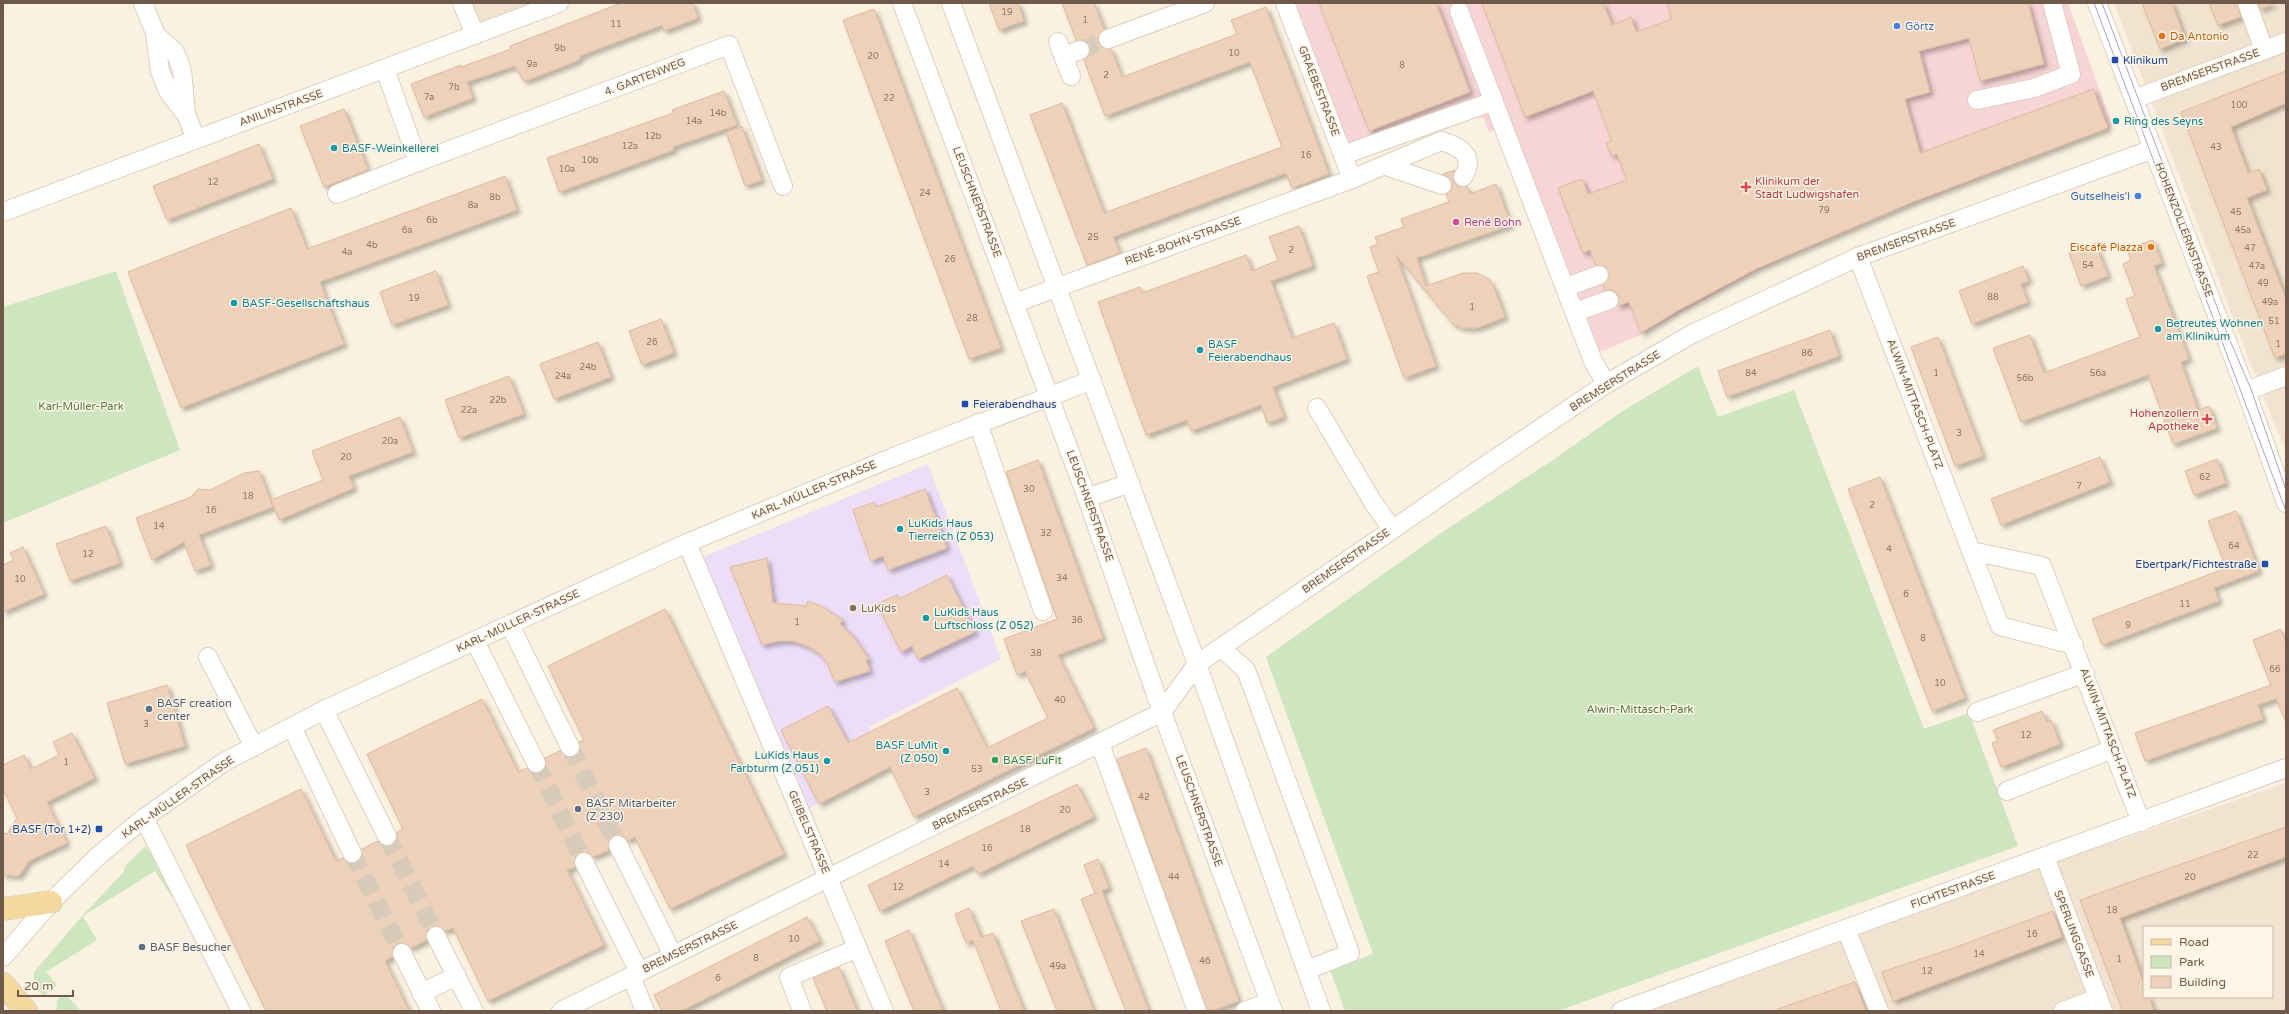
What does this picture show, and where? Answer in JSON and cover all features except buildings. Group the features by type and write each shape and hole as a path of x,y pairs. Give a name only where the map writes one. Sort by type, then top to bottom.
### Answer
{"main road":[{"path":"3,909 51,902"},
{"path":"3,984 26,1011"}],"street":[{"path":"143,3 155,34 174,74 183,85 186,114 196,139"},
{"path":"462,3 475,35"},
{"name":"ANILINSTRASSE","path":"3,212 559,3"},
{"name":"LEUSCHNERSTRASSE","path":"902,3 1050,396 1162,712 1271,1006"},
{"path":"951,3 1197,664 1322,1011"},
{"path":"1108,39 1205,3"},
{"name":"GRAEBESTRASSE","path":"1285,3 1352,179"},
{"path":"1977,100 2034,88 2071,74 2052,3"},
{"name":"HOHENZOLLERNSTRASSE","path":"2097,3 2246,391 2286,503"},
{"path":"2247,3 2264,50"},
{"path":"1460,11 1594,361 1606,384"},
{"path":"155,34 160,71 169,93 186,114"},
{"name":"BREMSERSTRASSE","path":"2134,99 2286,42"},
{"name":"4. GARTENWEG","path":"337,194 729,45 783,186"},
{"path":"1071,76 1060,49 1080,50"},
{"path":"385,69 418,162"},
{"path":"1343,155 1494,101"},
{"name":"RENÉ-BOHN-STRASSE","path":"1015,303 1352,179 1386,166 1441,141 1456,145 1466,155 1467,170 1463,177"},
{"name":"BREMSERSTRASSE","path":"561,1011 1162,712 1197,664 1392,529 1606,384 1698,331 1858,257 2153,150"},
{"path":"1386,166 1442,185"},
{"name":"ALWIN-MITTASCH-PLATZ","path":"1858,257 2000,626 2074,645"},
{"path":"1566,288 1599,275"},
{"path":"1575,312 1609,300"},
{"path":"2246,391 2286,376"},
{"name":"KARL-MÜLLER-STRASSE","path":"3,957 51,902 98,856 144,818 224,762 324,710 687,543 978,423 1092,380"},
{"path":"1317,408 1374,504 1392,529"},
{"path":"978,423 1043,611"},
{"path":"1087,498 1130,483"},
{"name":"GEIBELSTRASSE","path":"687,543 884,1011"},
{"name":"ALWIN-MITTASCH-PLATZ","path":"1971,551 2042,566 2085,673 2141,822"},
{"path":"510,625 570,747"},
{"path":"475,641 536,763"},
{"path":"1221,648 1246,670 1350,953 1307,970"},
{"path":"208,657 254,747"},
{"path":"1976,712 2085,673"},
{"path":"324,710 387,836"},
{"path":"292,727 352,853"},
{"path":"1100,744 1197,1011"},
{"path":"2007,791 2114,749"},
{"name":"FICHTESTRASSE","path":"1621,1011 1656,1005 1846,928 2045,857 2286,768"},
{"path":"144,818 241,1011"},
{"path":"618,845 673,955"},
{"name":"SPERLINGGASSE","path":"2045,857 2100,1005"},
{"path":"584,862 635,974 645,1011"},
{"path":"1846,928 1879,1011"},
{"path":"436,936 474,1011"},
{"path":"802,1011 789,977 858,948"},
{"path":"402,953 430,1011"},
{"path":"421,993 457,976"},
{"path":"2063,1011 2100,1005"},
{"path":"1245,1011 1271,1006"}],"shaded area":[{"path":"467,3 530,3 475,25"},
{"name":"Klinikum der Stadt Ludwigshafen","path":"1293,3 2068,3 2113,127 1889,213 1758,270 1638,336 1600,352 1512,124 1489,132 1483,117 1468,118 1351,161"},
{"path":"2114,3 2286,3 2286,452 2251,365"},
{"name":"LuKids","path":"928,464 1001,659 869,727 890,767 809,808 703,557"},
{"path":"2286,783 2286,1011 1622,1011"}],"green space":[{"name":"Karl-Müller-Park","path":"116,271 180,450 3,523 3,307"},
{"name":"Alwin-Mittasch-Park","path":"1698,366 1718,417 1794,390 1924,729 1969,713 2018,846 1558,1011 1345,1011 1330,970 1373,954 1266,657 1444,531 1556,458 1621,412"},
{"path":"145,846 170,875 173,899 155,871 83,916 97,940 46,972 57,985 43,996 34,983 34,972 83,915 123,873 125,866"},
{"path":"65,994 81,1011 56,1010 57,1000"}],"tunnel":[{"path":"1080,50 1108,39"},
{"path":"570,747 618,845"},
{"path":"536,763 584,862"},
{"path":"387,836 436,936"},
{"path":"352,853 402,953"}],"tram line":[{"path":"2094,3 2286,511"},
{"path":"2102,3 2228,336 2251,389 2286,490"}],"place":[{"name":"Görtz","path":"1897,26"},
{"name":"Da Antonio","path":"2162,36"},
{"name":"Klinikum","path":"2115,60"},
{"name":"Ring des Seyns","path":"2116,121"},
{"name":"BASF-Weinkellerei","path":"334,148"},
{"name":"Klinikum der Stadt Ludwigshafen","path":"1746,187"},
{"name":"Gutselheis'l","path":"2138,196"},
{"name":"René Bohn","path":"1456,222"},
{"name":"Eiscafé Piazza","path":"2151,247"},
{"name":"BASF-Gesellschaftshaus","path":"234,303"},
{"name":"Betreutes Wohnen am Klinikum","path":"2158,329"},
{"name":"BASF Feierabendhaus","path":"1200,350"},
{"name":"Feierabendhaus","path":"965,404"},
{"name":"Hohenzollern Apotheke","path":"2207,419"},
{"name":"LuKids Haus Tierreich (Z 053)","path":"900,529"},
{"name":"Ebertpark/Fichtestraße","path":"2265,564"},
{"name":"LuKids","path":"853,608"},
{"name":"LuKids Haus Luftschloss (Z 052)","path":"926,618"},
{"name":"BASF creation center","path":"149,709"},
{"name":"BASF LuMit (Z 050)","path":"946,751"},
{"name":"BASF LuFit","path":"995,760"},
{"name":"LuKids Haus Farbturm (Z 051)","path":"827,761"},
{"name":"BASF Mitarbeiter (Z 230)","path":"578,809"},
{"name":"BASF (Tor 1+2)","path":"99,829"},
{"name":"BASF Besucher","path":"142,947"}]}
